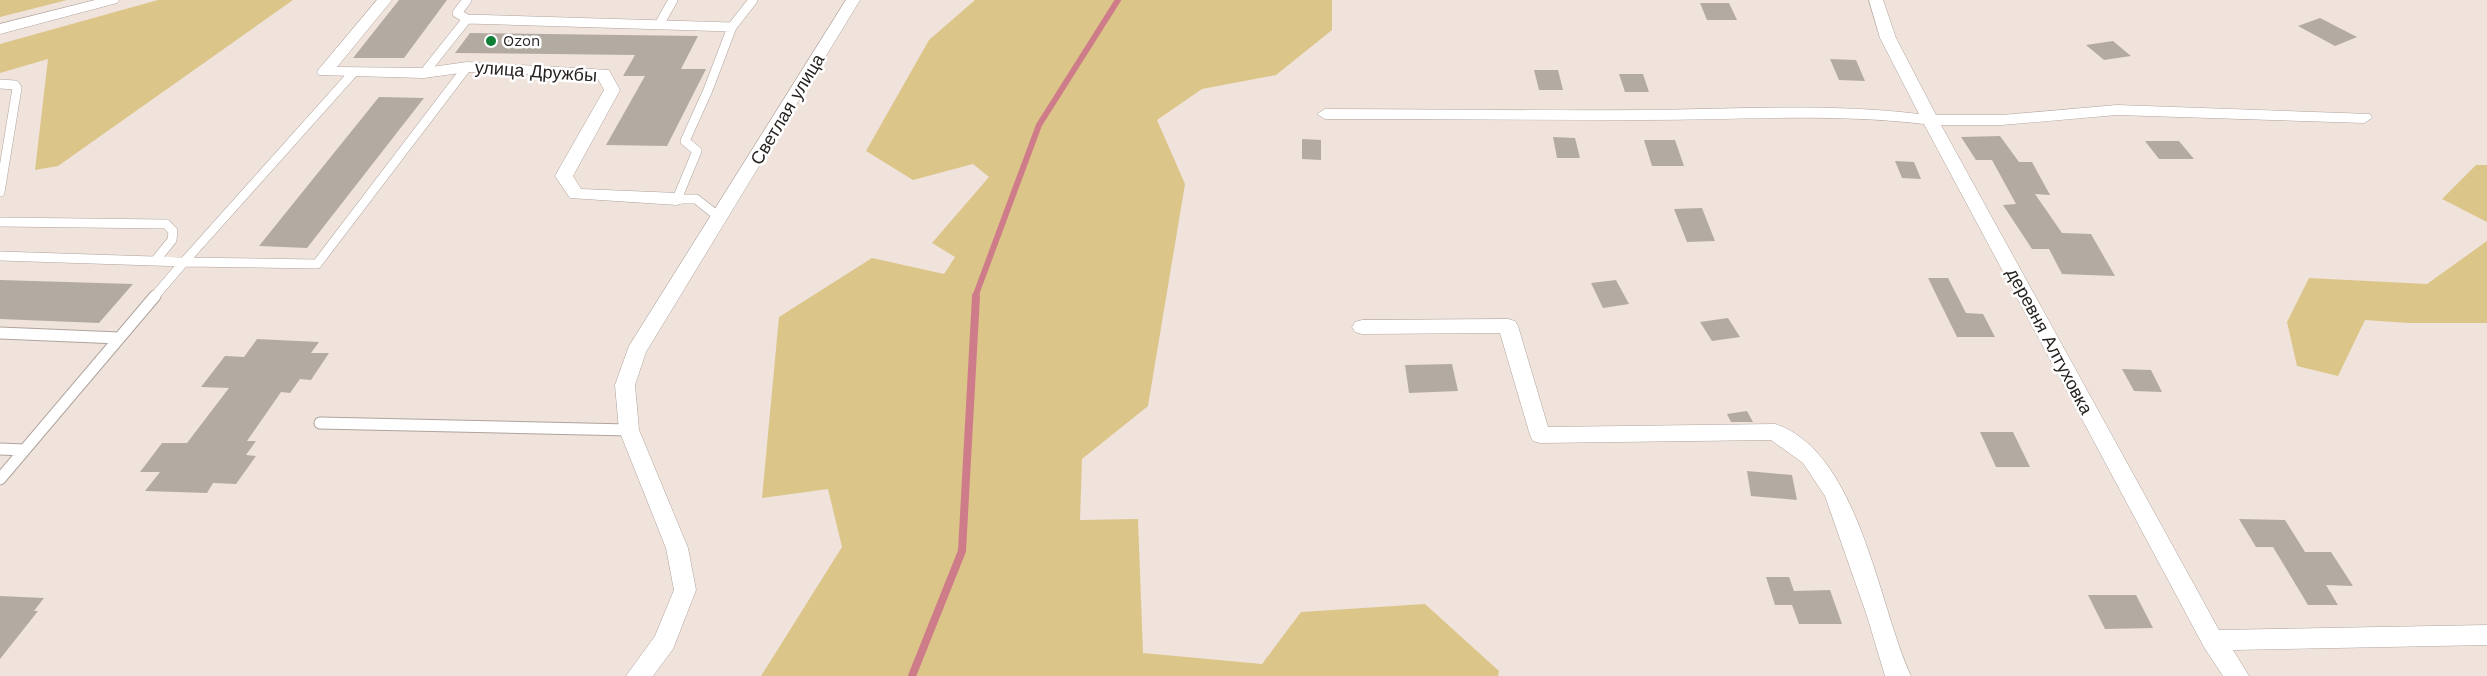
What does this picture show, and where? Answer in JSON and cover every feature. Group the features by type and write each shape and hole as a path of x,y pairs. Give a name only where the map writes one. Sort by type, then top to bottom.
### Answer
{"street":[{"path":"0,29 112,0"},
{"name":"улица Дружбы","path":"385,0 325,72 424,73 467,67 603,73 612,90 564,176 576,194 677,199"},
{"name":"Светлая улица","path":"638,676 665,642 685,590 677,548 629,430 625,385 636,351 853,0"},
{"name":"деревня Алтуховка","path":"1876,0 1888,39 1930,120 2212,640 2237,676"},
{"path":"1325,114 1645,115 1758,112 1878,114 1930,120 2002,120 2117,111 2364,117"},
{"path":"1362,327 1508,326 1540,435 1775,432 1810,457 1835,493 1879,616 1894,669 1899,676"},
{"path":"2212,640 2487,635"}],"lane":[{"path":"467,0 458,13 467,19 660,23 732,27"},
{"path":"660,23 673,0"},
{"path":"720,218 696,199 677,199 697,151 684,141 708,90 732,27 753,0"},
{"path":"424,73 467,19"},
{"path":"0,256 317,264 467,67"},
{"path":"0,479 184,262 353,73"},
{"path":"0,84 15,85 17,88 0,192"},
{"path":"0,222 166,224 173,231 172,240 155,261"},
{"path":"0,333 119,338"},
{"path":"320,423 629,430"},
{"path":"0,449 24,450"}],"shaded area":[{"path":"0,0 67,0 0,17"},
{"path":"158,0 293,0 58,166 35,170 48,59 0,73 0,44"},
{"path":"975,0 1332,0 1332,30 1276,75 1202,89 1157,120 1185,184 1148,406 1082,459 1080,520 1138,519 1143,653 1262,664 1301,612 1425,604 1499,671 1498,676 761,676 842,547 828,489 762,498 779,317 872,258 944,274 955,257 932,243 989,177 973,164 913,180 866,151 929,40"},
{"path":"2476,165 2487,165 2487,222 2442,199"},
{"path":"2487,241 2487,323 2408,323 2365,320 2338,376 2297,366 2287,322 2309,278 2427,284"}],"building":[{"path":"399,0 447,0 404,58 353,58"},
{"path":"1700,3 1729,3 1737,20 1707,20"},
{"path":"2320,18 2357,37 2335,46 2298,26"},
{"path":"470,33 698,36 681,69 706,69 667,146 606,145 645,76 623,76 635,55 455,53"},
{"path":"2113,41 2131,56 2104,60 2086,45"},
{"path":"1830,59 1856,60 1865,81 1839,80"},
{"path":"1534,70 1558,70 1563,90 1539,90"},
{"path":"1619,74 1643,74 1649,92 1625,92"},
{"path":"379,97 424,98 307,248 259,246"},
{"path":"2000,136 2019,162 2032,162 2050,195 2035,194 2062,233 2091,234 2115,276 2062,274 2049,249 2032,249 2003,205 2016,204 1992,160 1976,160 1961,137"},
{"path":"1553,137 1575,138 1580,158 1557,158"},
{"path":"1302,139 1321,140 1321,160 1302,159"},
{"path":"1644,140 1675,140 1684,166 1652,166"},
{"path":"2145,141 2179,141 2194,159 2159,159"},
{"path":"1895,161 1914,162 1921,179 1902,178"},
{"path":"1702,208 1715,241 1687,242 1674,209"},
{"path":"1928,278 1948,278 1966,313 1983,314 1995,337 1957,337"},
{"path":"0,280 133,284 99,323 0,319"},
{"path":"1616,280 1629,304 1603,308 1591,283"},
{"path":"1728,318 1740,337 1712,341 1700,322"},
{"path":"257,339 319,342 311,353 329,353 311,380 300,379 290,393 281,392 247,441 256,441 246,455 256,456 236,484 213,483 207,493 145,491 160,472 140,472 162,443 187,443 229,388 201,387 225,356 244,357"},
{"path":"1452,364 1458,391 1409,393 1405,365"},
{"path":"2122,369 2151,370 2162,392 2134,391"},
{"path":"1747,411 1753,422 1731,422 1727,414"},
{"path":"1980,432 2013,432 2030,467 1996,467"},
{"path":"1747,471 1792,475 1797,500 1751,496"},
{"path":"2239,519 2285,520 2305,552 2331,552 2353,586 2326,585 2338,605 2308,605 2273,547 2256,547"},
{"path":"1766,577 1789,577 1794,591 1830,590 1842,624 1799,624 1792,605 1775,605"},
{"path":"2088,595 2136,595 2153,628 2105,629"},
{"path":"0,596 44,598 34,611 38,611 0,659"}],"waterway":[{"path":"975,297 1039,125 1118,0"},
{"path":"912,676 962,551 976,296"}],"place":[{"name":"Ozon","path":"491,41"}]}
